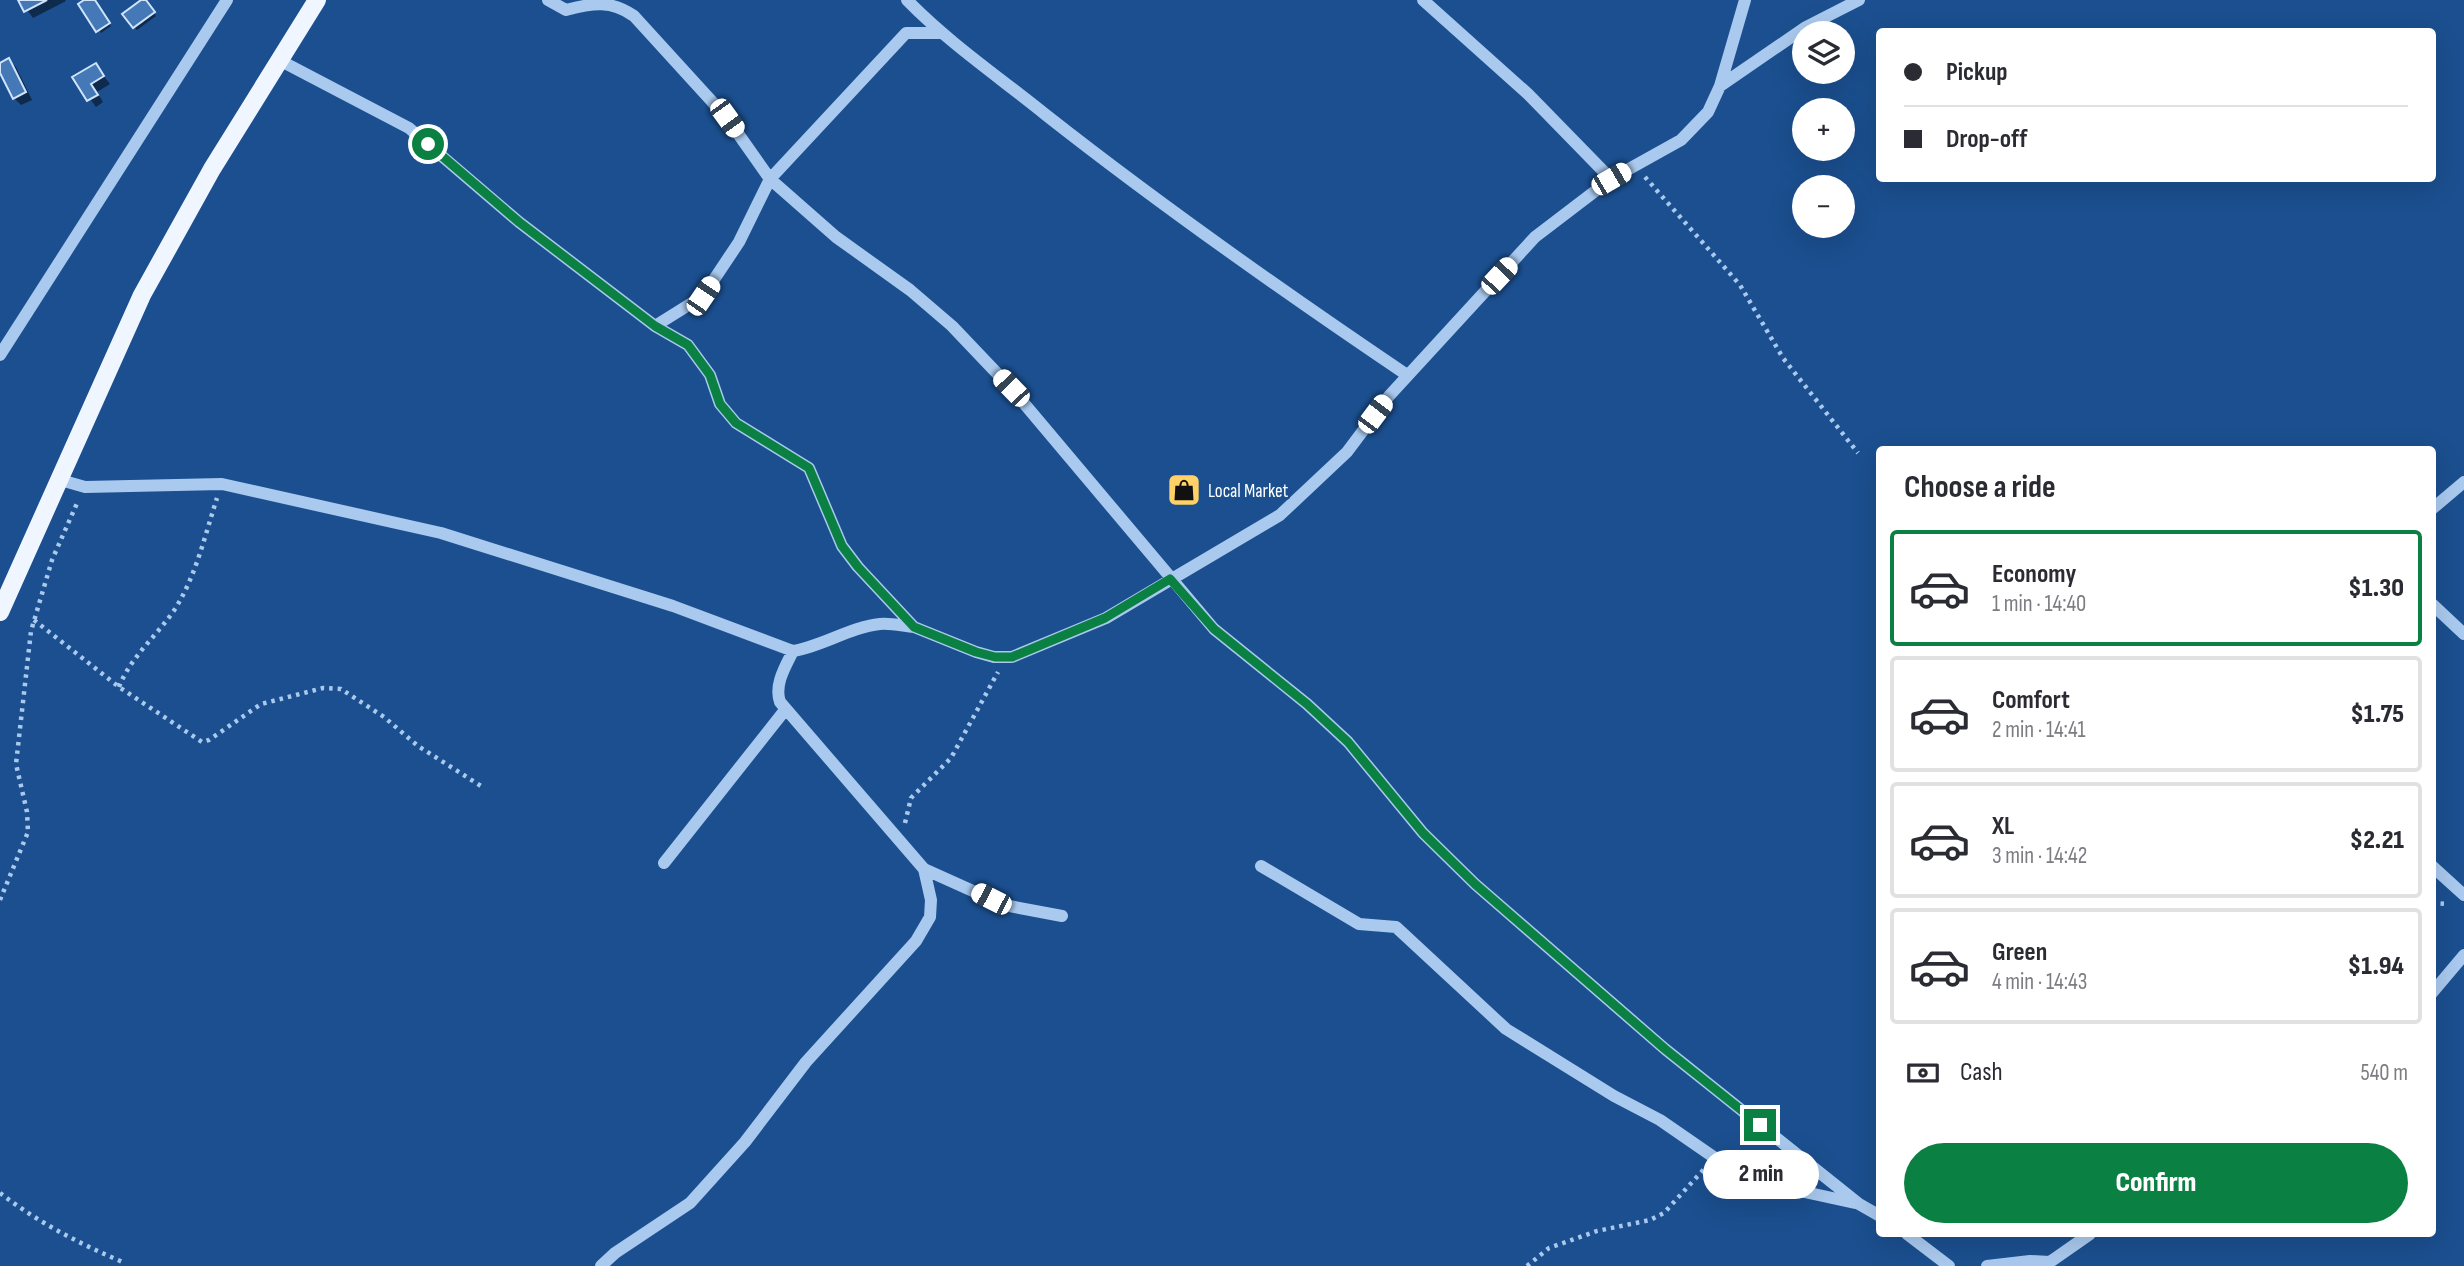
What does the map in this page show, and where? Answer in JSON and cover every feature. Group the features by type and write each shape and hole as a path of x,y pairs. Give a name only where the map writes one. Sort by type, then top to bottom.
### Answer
{"main road":[{"path":"0,612 57,479 142,295 212,169 317,0"}],"street":[{"path":"0,355 226,0"},
{"path":"548,0 566,10 599,1 622,7 634,16 727,118 770,178 836,237 910,290 952,326 1011,388 1214,629 1307,704 1348,742 1423,833 1475,884 1665,1049 1859,1204 1876,1214"},
{"path":"907,0 939,33 1140,189 1407,375"},
{"path":"1423,0 1528,94 1611,179"},
{"path":"57,479 85,487 222,484 489,546 673,606 793,651 811,648 866,626 882,624 914,627 976,652 1007,657 1105,618 1280,515 1347,452 1407,375 1535,237 1611,179 1681,140 1708,112 1720,86 1745,0"},
{"path":"1720,86 1807,27 1859,0"},
{"path":"655,326 703,296 738,242 770,178 906,33 939,33"},
{"path":"281,61 409,128 519,222 655,326 688,345 710,375 720,404 736,423 809,468 842,546 914,627"},
{"path":"2436,506 2464,482"},
{"path":"2436,608 2464,634"},
{"path":"793,651 782,673 777,695 785,710 924,869 1004,905 1062,916"},
{"path":"664,863 785,710"},
{"path":"1261,866 1359,924 1396,927 1506,1029 1614,1096 1660,1120 1715,1158 1773,1185 1859,1204"},
{"path":"601,1266 615,1253 690,1203 745,1142 806,1062 916,941 930,917 931,900 924,869"},
{"path":"2436,870 2464,895"},
{"path":"2436,988 2464,955"},
{"path":"1911,1237 1948,1266"},
{"path":"1987,1266 2030,1261 2050,1262 2086,1237"}],"path":[{"path":"1636,165 1740,285 1783,358 1858,453"},
{"path":"119,687 135,657 174,609 191,579 222,484"},
{"path":"0,900 28,832 27,812 16,764 19,715 34,620 52,560 85,487"},
{"path":"34,620 119,687 202,742 209,740 261,704 323,688 341,689 384,716 418,746 481,786"},
{"path":"908,851 905,816 911,798 951,758 1007,657"},
{"path":"1527,1266 1549,1248 1597,1231 1650,1220 1664,1213 1715,1158"},
{"path":"0,1193 30,1216 69,1239 125,1263"}],"building":[{"path":"18,0 47,0 24,12"},
{"path":"84,0 95,0 110,23 96,32 78,4"},
{"path":"141,0 146,0 155,12 133,28 122,14"},
{"path":"9,58 26,92 13,99 0,73 0,63"},
{"path":"96,63 104,76 91,84 98,95 87,101 72,77"}],"place":[{"name":"Local Market","path":"1184,490"}],"route":[{"path":"428,144 519,222 655,326 688,345 710,375 720,404 736,423 809,468 842,546 914,627 976,652 995,657 1012,657 1105,618 1170,579 1214,629 1307,704 1348,742 1423,833 1475,884 1594,984 1665,1049 1760,1125"}]}
